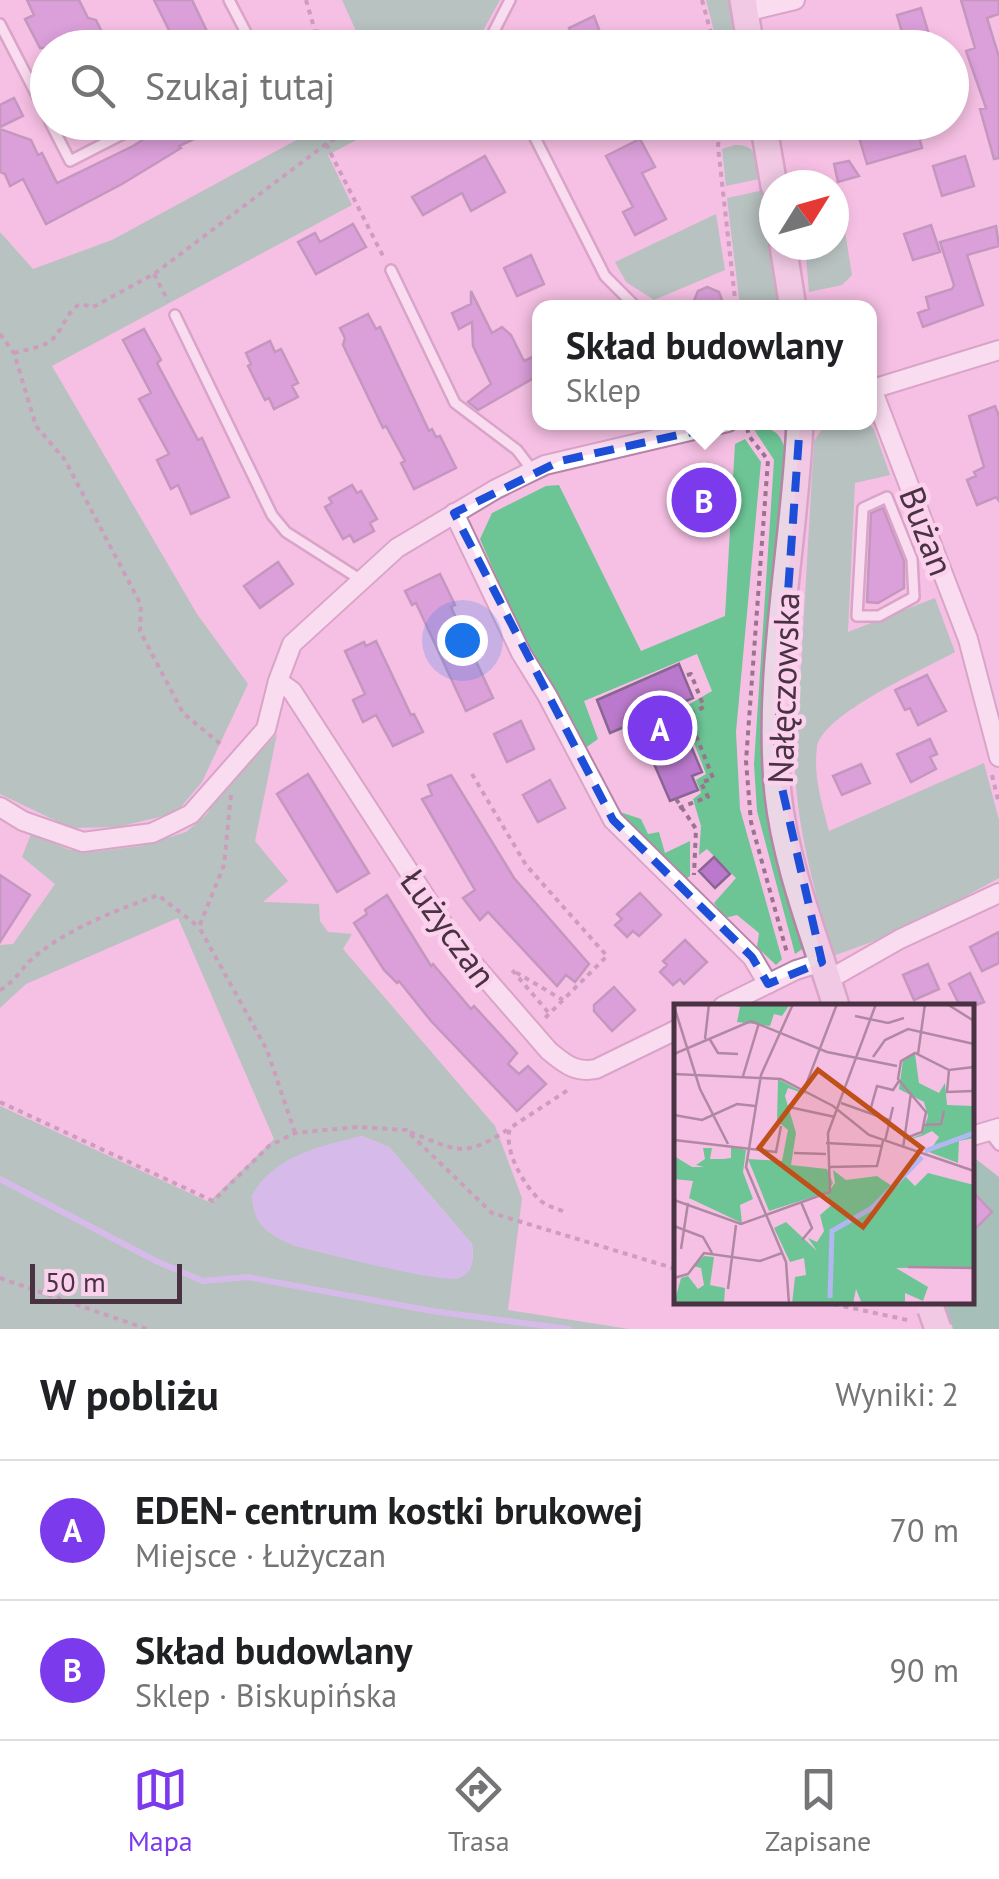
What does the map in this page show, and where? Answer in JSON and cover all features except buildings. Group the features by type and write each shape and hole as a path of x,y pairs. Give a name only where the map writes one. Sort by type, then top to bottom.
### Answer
{"main road":[{"path":"767,140 772,170"},
{"path":"786,260 792,300"},
{"name":"Nałęczowska","path":"799,430 779,675 776,762 788,848 835,1004"}],"street":[{"path":"744,6 796,0"},
{"path":"877,388 999,350"},
{"name":"Bużan","path":"877,405 978,674 999,757"},
{"path":"0,807 24,821 83,842 152,833 191,814 266,728 292,644 397,548 532,471 690,430"},
{"path":"454,513 504,619 548,695 607,812 752,958 768,984"},
{"path":"978,674 999,666"},
{"name":"Łużyczan","path":"278,681 292,690 456,944 531,1032 575,1070"},
{"path":"727,1004 768,984 825,971 999,892"},
{"path":"575,1070 596,1069 674,1031"}],"lane":[{"path":"229,0 245,30"},
{"path":"495,30 510,0"},
{"path":"0,24 30,83"},
{"path":"59,140 70,161 111,140"},
{"path":"536,140 605,276 628,300"},
{"path":"391,270 455,403 517,450 532,471"},
{"path":"175,315 272,516 286,532 361,580"},
{"path":"888,498 912,559 914,597 879,616 858,616 863,508 888,498"},
{"path":"912,559 934,550"}],"path":[{"path":"306,0 314,30"},
{"path":"702,0 710,30"},
{"path":"14,354 48,342 68,311 80,304 93,306 154,274 333,140"},
{"path":"718,140 735,300"},
{"path":"326,144 391,270"},
{"path":"154,274 175,315"},
{"path":"0,334 14,354 36,426 65,460 141,604 140,630 184,712 242,759"},
{"path":"679,808 708,797 701,783 713,778 688,715 704,707 691,674 684,676"},
{"path":"472,774 526,865 606,956 531,1032"},
{"path":"199,928 224,865 232,796"},
{"path":"676,799 696,829 694,884"},
{"path":"0,990 16,980 36,954 107,914 158,895 199,928 267,1050 295,1134"},
{"path":"549,1014 512,970 563,1000"},
{"path":"0,1102 213,1201 268,1146 295,1134 356,1127 406,1130 456,1150 480,1148 564,1096 576,1083 575,1070"},
{"path":"510,1128 507,1134 511,1155 530,1188 543,1203 563,1211"},
{"path":"406,1130 492,1213 674,1268"},
{"path":"0,1278 147,1329"},
{"path":"840,1304 928,1315"}],"highlighted area":[{"path":"801,408 776,762 822,962 768,984 752,957 613,820 454,513 560,461"}],"green space":[{"path":"342,0 500,0 483,30 356,30"},
{"path":"706,0 734,0 738,30 714,30"},
{"path":"297,140 356,140 328,155 352,205 52,366 197,614 248,684 202,782 176,813 118,827 71,828 0,794 0,232 33,269 112,240"},
{"path":"748,147 757,160 759,179 726,186 722,149"},
{"path":"759,191 759,260 774,260 780,300 739,300 727,198"},
{"path":"716,214 725,270 654,300 626,282 615,262"},
{"path":"849,256 852,275 842,285 809,292 806,260 849,260"},
{"path":"754,430 773,431 784,446 764,760 768,811 804,948 795,954 757,811 754,764 774,460"},
{"path":"821,430 874,430 890,475 855,483 848,632 935,598 955,652 855,707 823,734 817,747 816,769 829,831 984,763 999,820 999,878 902,931 833,956 803,839 795,767 814,441"},
{"path":"745,439 761,462 736,732 740,809 782,959 776,965 757,947 759,933 737,915 725,918 714,903 736,878 707,849 699,855 701,826 693,799 701,793 696,780 706,774 681,709 712,691 697,654 584,701 598,739 584,749 523,638 480,539 492,513 546,486 559,485 641,651 725,616 735,444"},
{"path":"277,734 255,841 288,881 263,902 319,904 320,921 328,932 352,934 343,949 495,1126 522,1198 508,1310 629,1329 0,1329 0,1106 209,1202 274,1139 178,918 26,984 0,1008 0,945 13,944 55,884 22,857 31,834 70,850 141,846 186,832 207,814 217,797","holes":["362,1136 389,1147 472,1244 471,1265 457,1279 292,1158"]},
{"path":"620,812 641,819 648,834 659,832 665,853 690,841 690,876 686,879"},
{"path":"974,1158 999,1177 999,1329 953,1329 945,1304 974,1304 974,1230 992,1212 974,1193"}],"water":[{"path":"362,1136 389,1147 472,1244 472,1264 464,1276 429,1276 294,1246 259,1222 252,1195 273,1170 300,1154"}],"waterway":[{"path":"0,1179 156,1261 203,1281 247,1277 432,1311 569,1329"}],"place":[{"name":"Skład budowlany","path":"704,500"},
{"name":"EDEN- centrum kostki brukowej","path":"660,728"}]}
